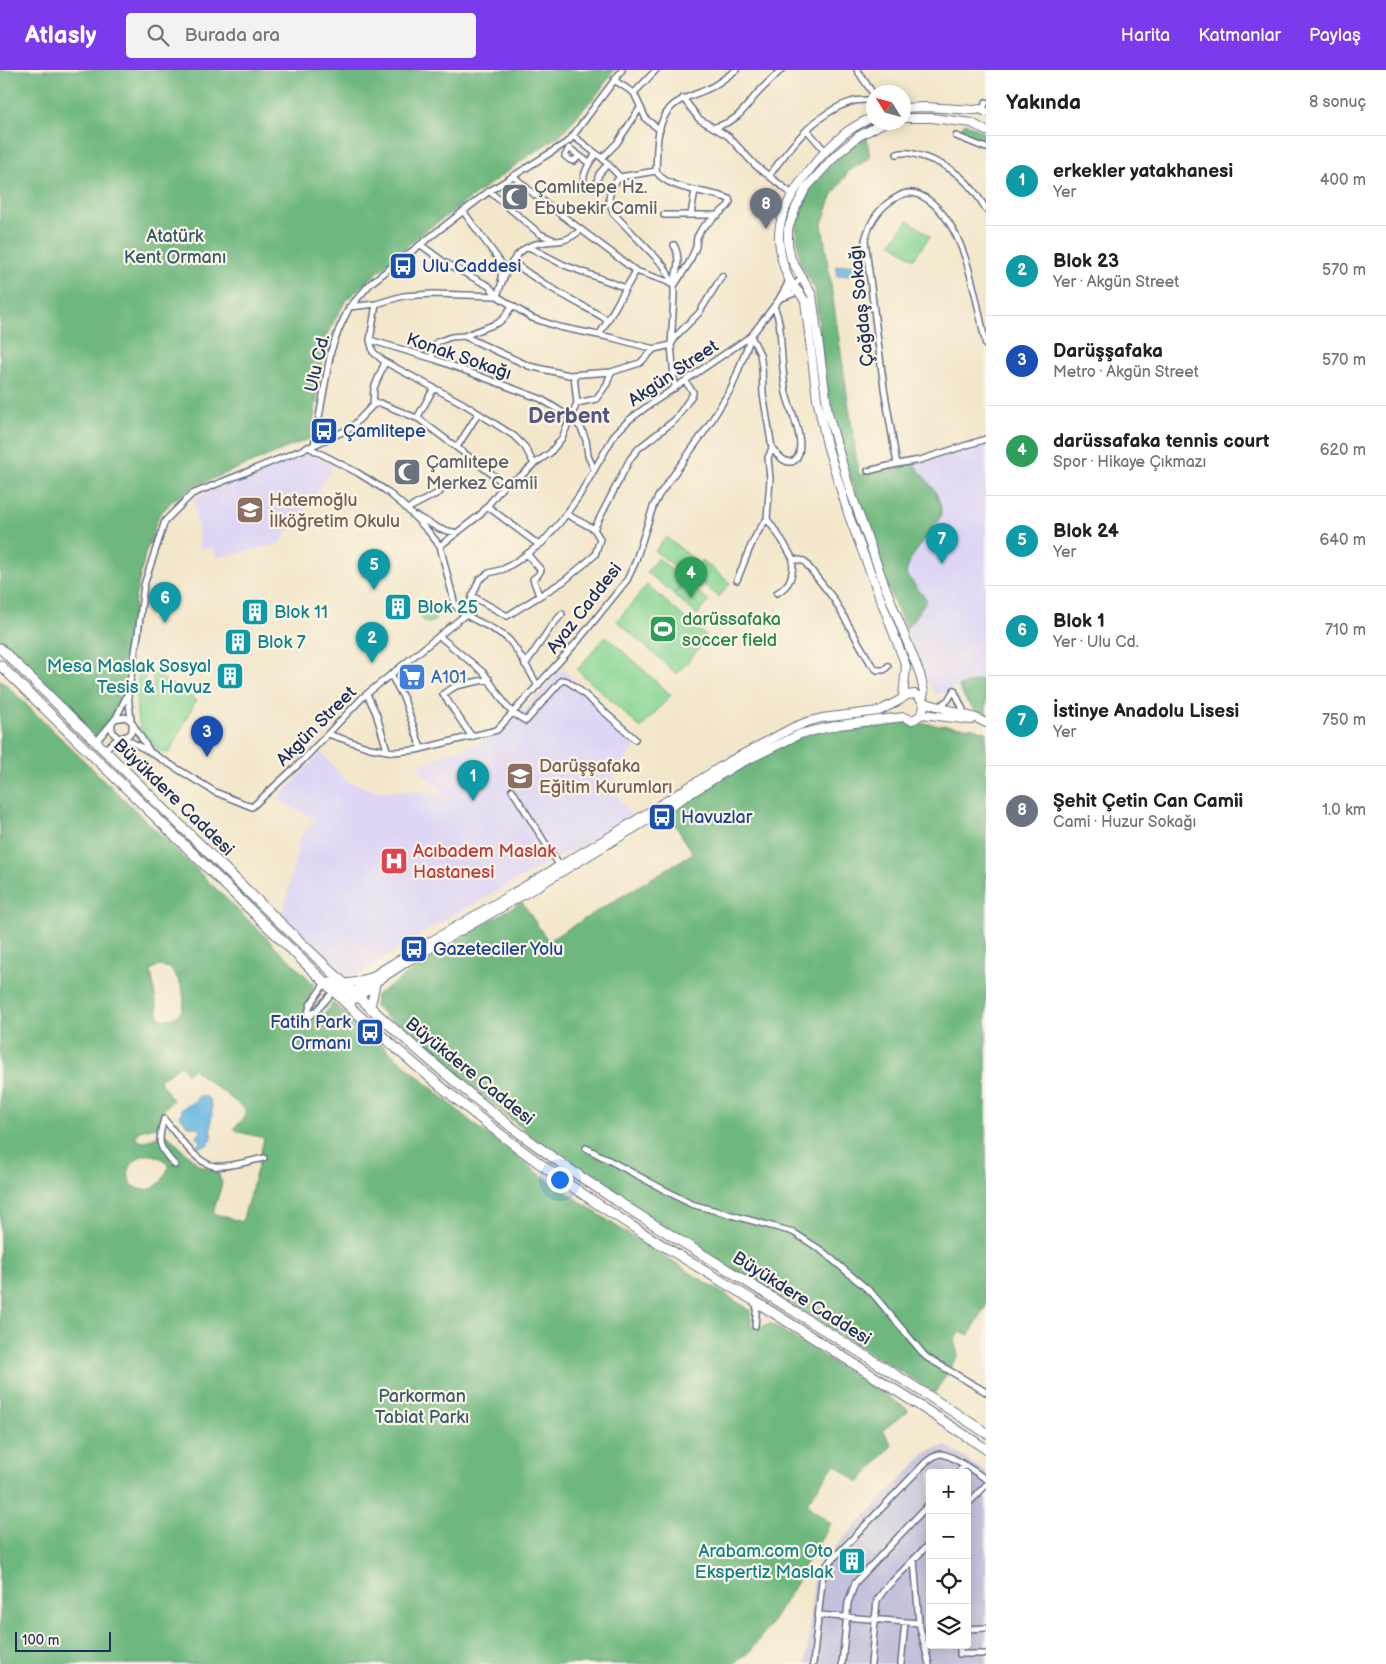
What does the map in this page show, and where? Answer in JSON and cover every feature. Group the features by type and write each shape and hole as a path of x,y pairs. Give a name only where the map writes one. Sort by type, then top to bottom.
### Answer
{"main road":[{"path":"911,108 982,108"},
{"path":"982,108 971,115 974,124 986,131"},
{"path":"911,118 932,118 974,124 982,127 986,124"},
{"path":"866,121 844,134 810,170 792,194 784,212 779,237 784,263 791,282 800,291 805,301 816,399 827,445 849,516 906,666 902,698 899,704 899,711 904,717"},
{"path":"342,984 375,979 408,961 523,895 712,776 800,734 839,725 904,717 915,719 922,714 924,710 924,692 920,674 849,487 828,413 812,294 791,259 788,244 788,229 796,207 806,188 836,155 859,136 870,130"},
{"name":"Büyükdere Caddesi","path":"0,648 95,739 110,757 342,984 392,1046 448,1093 540,1164 620,1220 757,1303 986,1449"},
{"name":"Büyükdere Caddesi","path":"0,665 333,992 370,1009 452,1080 507,1124 618,1203 823,1329 986,1433"},
{"path":"318,976 329,981 353,1000 399,960 792,728 807,722 822,718 879,712 907,695 915,694 923,701 965,714 983,722"},
{"path":"922,714 983,722"},
{"path":"95,739 91,754 103,750"},
{"path":"370,1009 375,979"},
{"path":"950,1425 958,1423 986,1439"}],"street":[{"name":"Ulu Cd.","path":"311,446 331,351 349,308 371,283 489,191 569,141 622,70"},
{"path":"634,93 656,70"},
{"path":"674,286 689,264 696,247 697,237 702,228 730,204 730,199 719,194 695,190 670,182 659,176 656,170 660,130 669,110 675,103 712,87 736,70"},
{"path":"715,127 726,124 740,116 756,94 781,70"},
{"path":"857,70 867,85"},
{"path":"614,80 634,93 646,119 660,130"},
{"path":"683,98 699,119 728,136 755,165 792,194"},
{"path":"769,176 792,144 828,113 850,102 866,100"},
{"path":"602,158 617,143 640,108"},
{"path":"807,130 826,152"},
{"path":"573,136 602,158 620,177"},
{"path":"956,136 986,148"},
{"path":"586,145 578,155 590,163"},
{"path":"897,154 907,151 940,162 955,172 975,190 986,209"},
{"path":"596,154 583,178 583,184 594,188 596,185 611,188"},
{"path":"596,185 599,174 608,164"},
{"path":"656,170 620,177 611,188 609,199 613,212 664,266 674,286"},
{"path":"513,176 535,196 636,271 666,281 674,286"},
{"path":"691,215 695,190"},
{"path":"489,191 540,234 556,241"},
{"name":"Çağdaş Sokağı","path":"897,464 884,388 865,240 868,228 888,201 902,194 913,192 932,202 941,212 956,235 965,258 986,345"},
{"path":"463,212 502,264 497,296"},
{"path":"664,215 718,215"},
{"path":"497,296 504,275 520,253 528,247 567,239 581,230"},
{"path":"421,245 444,262 489,286 497,296 532,318 559,327 654,349 671,346"},
{"path":"674,245 678,253 674,286 671,346 675,388"},
{"path":"528,247 564,266 626,288"},
{"path":"512,262 552,290 608,320"},
{"path":"599,335 636,271"},
{"path":"671,346 676,336 699,313 722,276"},
{"name":"Akgün Street","path":"122,738 150,752 215,792 252,807 302,761 367,694 465,615 479,580 489,573 504,569 539,545 566,514 615,434 629,420 751,336 776,304 787,285 803,277"},
{"name":"Akgün Street","path":"776,304 786,296 800,291"},
{"path":"349,308 413,295 497,296"},
{"path":"376,304 370,340 373,352 385,362 464,404 514,436 525,447 534,464"},
{"path":"751,336 760,354 763,394 772,448 787,462 792,462 799,453 799,439 786,394 780,318 776,304"},
{"path":"431,358 437,342 451,337 464,336 498,323 512,306"},
{"path":"464,336 529,366 574,376 611,372 640,363 654,349"},
{"name":"Ayaz Caddesi","path":"328,734 370,748 394,752 421,748 497,730 577,642 627,580 659,495 707,428 732,387 751,336"},
{"name":"Konak Sokağı","path":"370,340 431,358 541,400 570,417"},
{"path":"373,405 374,388 385,362"},
{"path":"576,404 596,399 607,384 611,372"},
{"path":"440,546 481,514 505,484 521,476 550,453 562,438 576,404 574,376"},
{"path":"594,529 630,459 639,448 675,420 693,394 686,381"},
{"path":"417,418 434,388"},
{"path":"103,750 132,731 128,694 144,585 165,521 192,494 351,428 373,405 380,403 417,418 505,484"},
{"path":"456,447 478,414"},
{"path":"570,417 581,428 586,440 588,456 594,469"},
{"path":"868,471 920,460 986,439"},
{"path":"311,446 385,490 409,511 440,546 455,605 465,615 490,626 508,640 538,686"},
{"path":"737,580 752,542 767,519 770,479 768,458 772,448"},
{"path":"409,511 440,492"},
{"path":"487,506 539,545"},
{"path":"409,511 440,529 457,533"},
{"path":"472,596 507,616 564,581 595,555 600,539 594,529 566,514"},
{"path":"767,519 793,560 793,573 788,583 784,589 776,593"},
{"path":"527,554 541,570 533,580 539,595"},
{"path":"793,560 804,561 833,598 871,664 877,670 884,670 888,666"},
{"path":"525,665 562,614"},
{"path":"439,636 484,673 513,713 526,721 562,680 567,681 635,739"},
{"path":"391,674 404,699 421,748"},
{"path":"472,737 443,694 456,686 489,679"},
{"path":"940,706 948,700 954,690 965,714"},
{"path":"95,739 114,720 128,694"},
{"path":"367,694 376,713 387,750"},
{"path":"114,720 122,717 132,723"},
{"path":"114,720 112,732 122,738"},
{"name":"Akgün Street","path":"132,723 150,752"},
{"path":"110,757 112,744"},
{"path":"512,790 559,865"},
{"path":"325,983 310,1005 307,1018 333,992"},
{"path":"175,1164 163,1152 160,1143 164,1119 193,1154 204,1163 214,1166 264,1158"},
{"path":"586,1148 691,1204 793,1232 821,1250 872,1293 926,1357 986,1392"},
{"path":"755,1326 757,1303"},
{"path":"813,1664 823,1573 828,1564 926,1462 940,1454 950,1457 986,1479"},
{"path":"961,1469 964,1466"},
{"path":"971,1501 986,1486"},
{"path":"842,1664 848,1603 855,1583 926,1507"},
{"path":"871,1664 876,1600 926,1547"},
{"path":"914,1559 919,1623 929,1664"},
{"path":"819,1615 919,1623"},
{"path":"901,1664 905,1622"},
{"path":"971,1629 986,1628"},
{"path":"960,1649 960,1654 986,1654"}],"shaded area":[{"path":"986,442 986,678 975,680 936,695 922,673 906,629 927,600 906,574 910,560 940,518 941,501 914,464"},
{"name":"Hatemoğlu İlköğretim Okulu","path":"306,452 331,465 332,470 296,522 278,544 216,558 214,547 200,549 194,498"},
{"path":"563,668 636,744 609,785 632,817 439,923 358,975 341,974 282,917 300,838 314,818 277,800 321,752 346,781 376,791 426,791 444,795 416,766 503,733"},
{"path":"947,1446 986,1473 986,1664 806,1664 815,1569 927,1452"}],"green space":[{"name":"Atatürk Kent Ormanı","path":"0,70 614,70 598,93 560,135 420,235 346,300 326,336 311,438 195,486 173,500 159,515 145,554 135,599 128,666 121,697 107,724 96,738 0,643"},
{"path":"965,123 986,134 986,147 959,130"},
{"path":"866,133 870,158 849,171 832,196 822,224 859,475 897,465 914,464 933,489 940,503 940,518 910,560 906,574 927,600 906,629 879,568 832,414 822,357 815,289 800,263 796,227 809,188 838,156"},
{"path":"908,220 930,236 914,259 891,243"},
{"path":"666,537 694,559 683,573 655,551"},
{"path":"658,558 685,581 674,594 647,572"},
{"path":"702,560 730,583 719,597 691,574"},
{"path":"685,581 709,601 697,615 674,595"},
{"name":"darüssafaka soccer field","path":"647,585 708,638 677,674 617,621"},
{"path":"426,599 433,605 436,613 435,620 430,623 424,622 421,616"},
{"path":"606,636 671,695 641,728 577,670"},
{"path":"139,670 144,670 146,689 154,687 152,672 196,700 169,753 160,751 143,734 136,708"},
{"path":"986,678 986,716 976,711 969,704 959,686"},
{"name":"Parkorman Tabiat Parkı","path":"0,679 314,984 306,1001 324,1015 333,1003 476,1126 545,1178 625,1232 750,1310 751,1325 760,1327 770,1323 909,1410 883,1430 892,1445 859,1483 835,1464 806,1504 831,1524 802,1569 796,1583 770,1625 749,1653 733,1664 0,1664","holes":["160,966 170,968 181,986 184,999 182,1010 176,1016 165,1019 159,1019 151,971 153,968","181,1065 187,1073 193,1069 245,1109 244,1118 234,1128 239,1132 264,1138 242,1222 213,1213 222,1184 218,1172 199,1165 166,1134 143,1142 135,1139 139,1131 160,1126 160,1114 173,1100 159,1080","144,1155 152,1155 161,1158 169,1166 161,1181 152,1188 143,1190 135,1187 130,1180 129,1172 133,1163"]},
{"path":"896,721 973,728 986,732 986,1306 969,1335 961,1332 954,1340 958,1355 935,1393 657,1222 539,1142 393,1023 375,1006 376,995 484,924 522,902 548,941 693,853 666,811 713,779 800,734 840,727"}],"water":[{"path":"853,264 855,274 837,276 836,266"},
{"path":"199,1096 205,1097 211,1102 212,1137 207,1145 197,1147 200,1139 196,1137 201,1132 200,1130 188,1126 180,1116 182,1113 181,1109 194,1102"}],"place":[{"name":"Çamlıtepe Hz. Ebubekir Camii","path":"515,197"},
{"name":"Şehit Çetin Can Camii","path":"766,229"},
{"name":"Ulu Caddesi","path":"403,266"},
{"name":"Çamlitepe","path":"324,431"},
{"name":"Çamlıtepe Merkez Camii","path":"407,472"},
{"name":"Hatemoğlu İlköğretim Okulu","path":"250,510"},
{"name":"İstinye Anadolu Lisesi","path":"942,564"},
{"name":"Blok 24","path":"374,590"},
{"name":"darüssafaka tennis court","path":"691,598"},
{"name":"Blok 25","path":"398,607"},
{"name":"Blok 11","path":"255,612"},
{"name":"Blok 1","path":"165,623"},
{"name":"darüssafaka soccer field","path":"663,629"},
{"name":"Blok 7","path":"238,642"},
{"name":"Blok 23","path":"372,663"},
{"name":"Mesa Maslak Sosyal Tesis & Havuz","path":"230,676"},
{"name":"A101","path":"412,677"},
{"name":"Darüşşafaka","path":"207,757"},
{"name":"Darüşşafaka Eğitim Kurumları","path":"520,776"},
{"name":"erkekler yatakhanesi","path":"473,801"},
{"name":"Havuzlar","path":"662,817"},
{"name":"Acıbadem Maslak Hastanesi","path":"394,861"},
{"name":"Gazeteciler Yolu","path":"414,949"},
{"name":"Fatih Park Ormanı","path":"370,1032"},
{"name":"Arabam.com Oto Ekspertiz Maslak","path":"852,1561"}],"district":[{"name":"Derbent","path":"569,415"}]}
